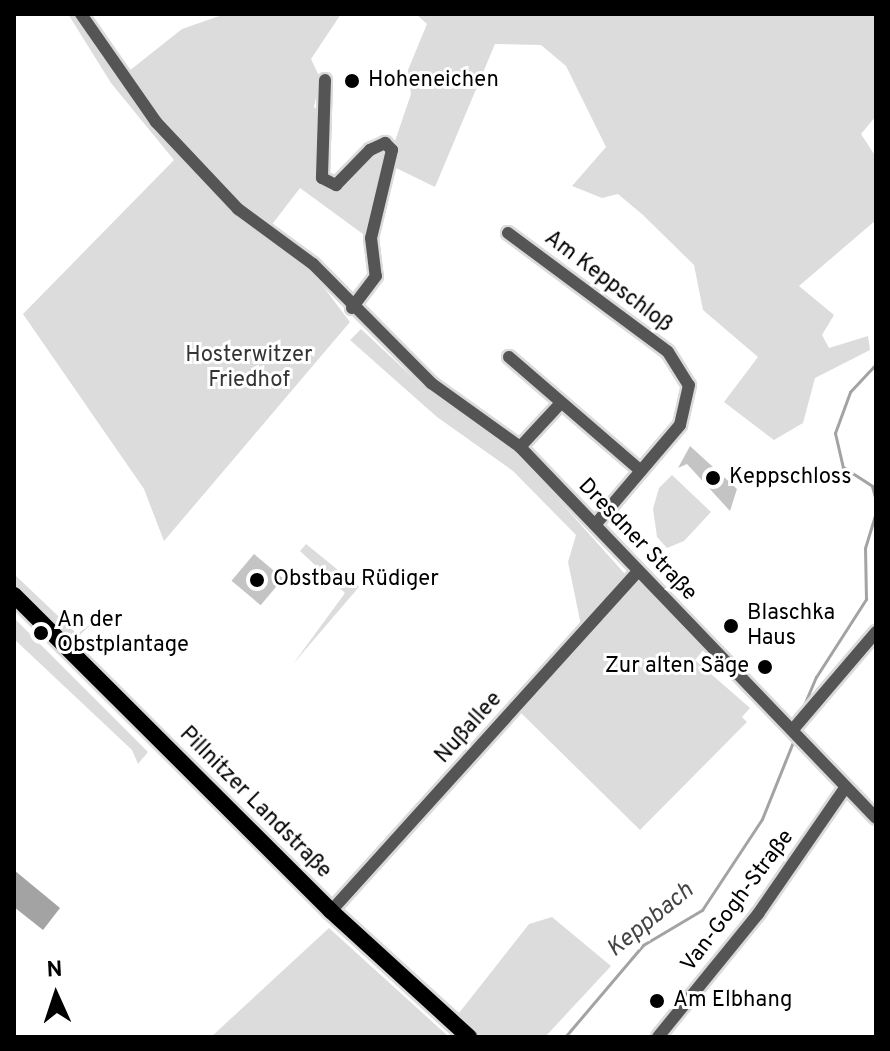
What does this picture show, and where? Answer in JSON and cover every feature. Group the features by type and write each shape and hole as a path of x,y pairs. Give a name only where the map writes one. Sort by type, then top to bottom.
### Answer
{"main road":[{"name":"Pillnitzer Landstraße","path":"14,595 331,911 469,1037"}],"street":[{"name":"Dresdner Straße","path":"81,14 156,122 238,209 313,264 352,308 431,383 520,447 637,572 795,727 843,791 876,818"},
{"path":"325,80 322,178 336,185 370,150 385,143 392,150 371,238 376,276 352,308"},
{"name":"Am Keppschloß","path":"508,233 668,352 683,372 688,409 595,525"},
{"path":"509,357 641,471"},
{"path":"520,447 560,404"},
{"name":"Nußallee","path":"331,911 637,572"},
{"path":"795,727 876,632"},
{"name":"Van-Gogh-Straße","path":"661,1036 758,914 843,791"}],"green space":[{"name":"Hosterwitzer Friedhof","path":"68,14 76,14 117,81 237,216 309,268 350,322 164,541 144,489 23,314 174,160 111,83"},
{"path":"225,14 341,14 311,59 320,78 314,107 324,115 315,156 325,185 389,150 367,237 300,188 267,231 124,75 182,29"},
{"path":"416,14 876,14 876,116 861,134 876,157 876,220 799,286 834,315 822,335 829,348 868,336 870,350 815,378 803,423 774,440 724,402 758,357 703,310 694,265 643,215 618,194 602,198 572,186 606,147 566,66 541,45 495,44 435,187 394,167 394,144 411,94 408,70 427,24"},
{"path":"361,329 420,384 521,458 625,574 581,625 568,562 576,535 513,471 437,417 350,340"},
{"path":"672,475 711,512 684,541 667,548 657,537 653,509 659,488"},
{"path":"306,544 359,587 293,664 345,593 300,551"},
{"path":"14,574 77,634 94,622 72,642 14,584"},
{"path":"637,581 706,647 695,660 750,708 742,717 747,722 640,830 520,712"},
{"path":"14,618 148,752 138,764 132,750 14,639"},
{"path":"340,905 459,1013 529,924 552,917 611,966 545,1037 481,1037"},
{"path":"329,928 449,1037 211,1037"}],"shaded area":[{"path":"14,870 60,908 43,930 14,907"}],"building":[{"name":"Keppschloss","path":"690,446 737,489 730,511 687,464 678,468"},
{"name":"Obstbau Rüdiger","path":"254,554 283,578 261,605 232,581"}],"waterway":[{"name":"Keppbach","path":"876,364 850,392 835,433 843,467 872,486 876,501"},
{"name":"Keppbach","path":"801,712 816,677 866,599 865,548 876,512"},
{"name":"Keppbach","path":"565,1037 643,945 702,910 762,819 793,742"}],"place":[{"name":"Hoheneichen","path":"352,81"},
{"name":"Keppschloss","path":"713,478"},
{"name":"Obstbau Rüdiger","path":"257,580"},
{"name":"Blaschka Haus","path":"731,626"},
{"name":"An der Obstplantage","path":"41,633"},
{"name":"Zur alten Säge","path":"765,667"},
{"name":"Am Elbhang","path":"657,1001"}]}
